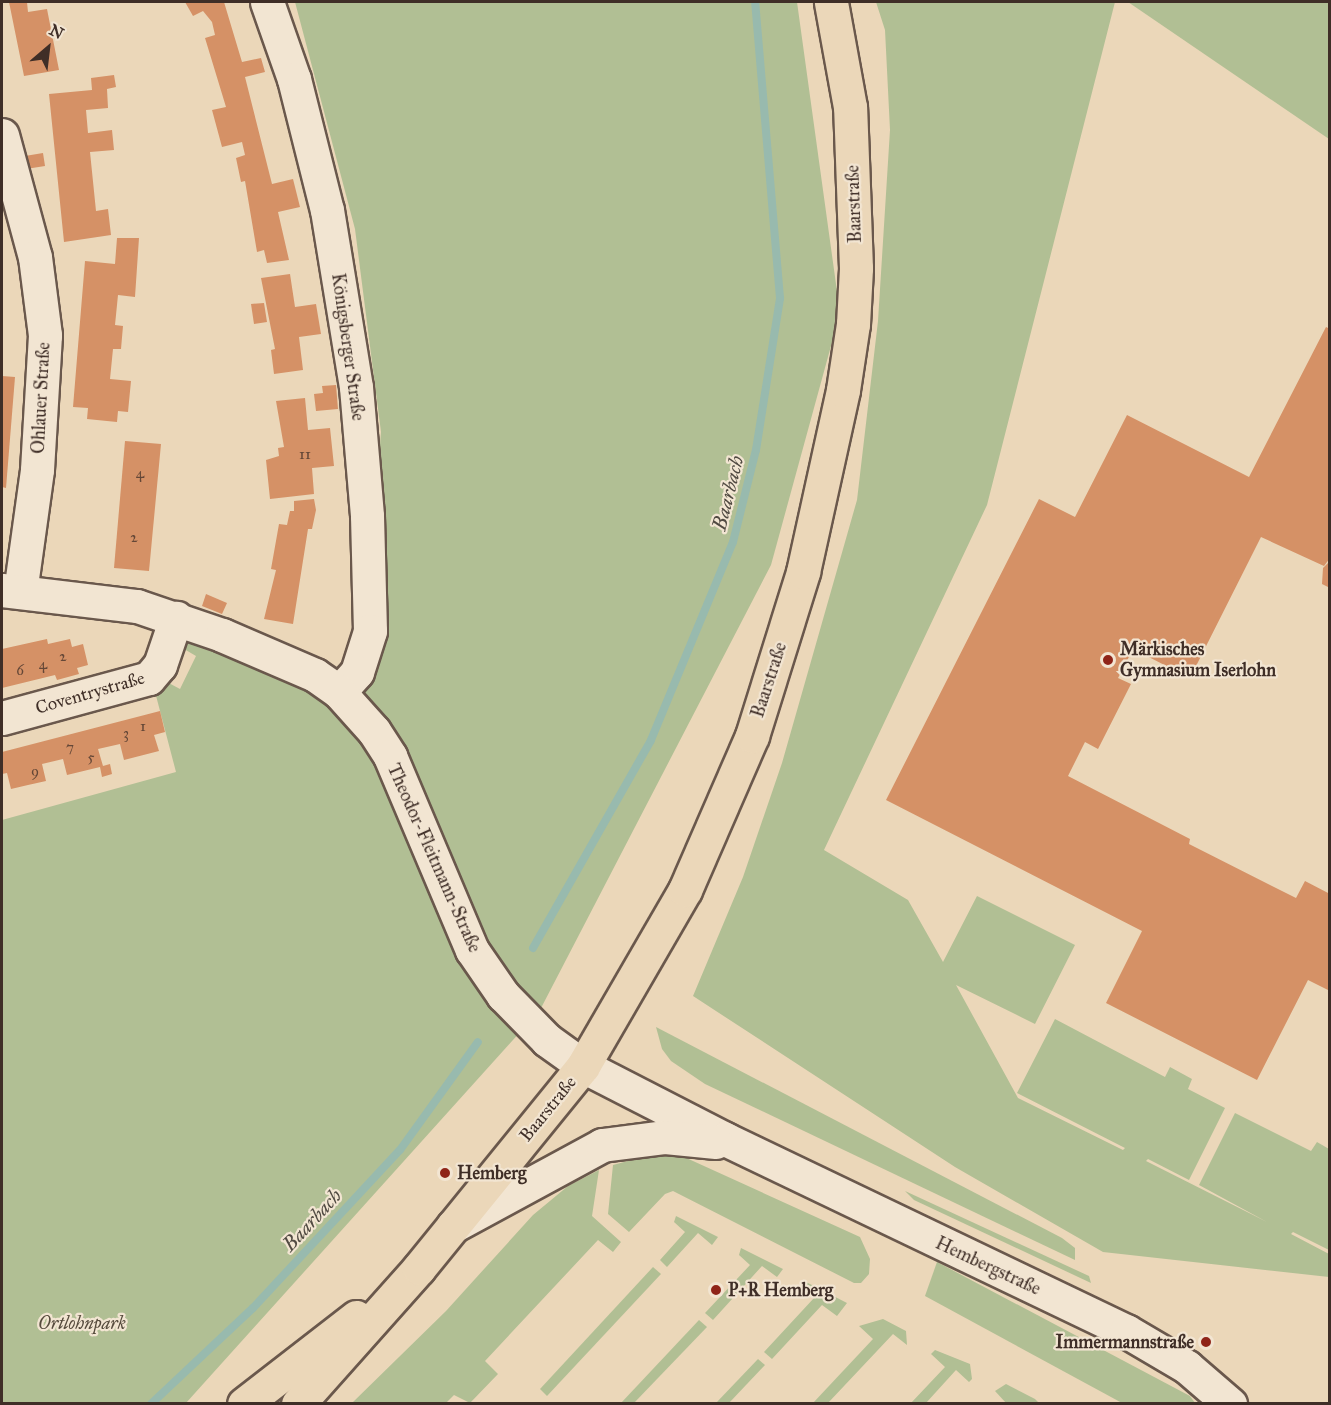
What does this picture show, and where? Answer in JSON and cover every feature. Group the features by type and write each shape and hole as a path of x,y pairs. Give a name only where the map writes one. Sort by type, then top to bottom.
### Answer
{"main road":[{"name":"Baarstraße","path":"298,1404 419,1268 583,1066 674,910 723,808 752,736 803,572 843,390 856,268 850,107 831,2"},
{"name":"Baarstraße","path":"244,1404 419,1268"}],"street":[{"name":"Königsberger Straße","path":"267,2 294,79 327,210 356,387 368,516 370,632 357,672 339,692"},
{"name":"Ohlauer Straße","path":"2,135 35,257 45,335 37,470 11,591"},
{"name":"Theodor-Fleitmann-Straße","path":"11,591 137,606 176,618 287,662 339,692 374,731 394,764 472,950 503,995 532,1027 583,1066"},
{"name":"Coventrystraße","path":"2,718 149,678 160,665 176,618"},
{"name":"Hembergstraße","path":"583,1066 736,1144 1126,1331 1187,1367 1230,1404"},
{"name":"Hembergstraße","path":"450,1228 602,1145 665,1137 736,1144"}],"green space":[{"name":"Ortlohnpark","path":"295,2 797,2 840,313 771,565 540,1010 186,1403 2,1404 2,820 176,772 154,688 165,681 180,689 196,656 179,646 190,630 334,691 365,630 381,432 355,229"},
{"path":"876,2 1115,2 987,505 824,850 908,900 943,962 977,896 1075,945 1035,1024 956,985 1018,1098 1123,1150 1125,1148 1017,1093 1055,1019 1165,1077 1170,1067 1192,1079 1188,1089 1225,1108 1189,1180 1148,1159 1146,1161 1267,1222 1199,1185 1235,1113 1311,1151 1317,1142 1329,1149 1329,1250 1293,1232 1291,1234 1329,1254 1329,1277 1103,1252 955,1167 693,996 743,877 782,763 857,500 878,321 890,130 885,30"},
{"path":"1128,2 1329,2 1329,139"},
{"path":"656,1027 1062,1238 1075,1248 1075,1260 705,1084 671,1061 662,1049"},
{"path":"650,1155 682,1156 860,1237 870,1259 869,1274 861,1283 854,1283 673,1191 665,1194 629,1232 608,1214 613,1165"},
{"path":"599,1170 592,1216 621,1242 613,1252 598,1240 485,1361 498,1374 470,1403 454,1395 446,1403 352,1403 446,1311 533,1215 568,1186"},
{"path":"905,1191 1089,1276 1091,1283 914,1200"},
{"path":"676,1216 718,1237 712,1245 698,1233 667,1267 660,1260 685,1232 674,1222"},
{"path":"741,1248 783,1269 777,1277 762,1266 713,1320 705,1313 750,1265 739,1255"},
{"path":"937,1262 1190,1396 1195,1403 1122,1403 925,1296"},
{"path":"653,1267 661,1274 547,1396 540,1389"},
{"path":"806,1282 847,1303 837,1316 822,1305 772,1359 764,1352 814,1298 804,1288"},
{"path":"883,1319 906,1331 907,1345 893,1334 828,1403 813,1403 873,1339 859,1326"},
{"path":"699,1320 707,1327 634,1403 621,1403"},
{"path":"935,1350 970,1364 972,1379 969,1382 956,1370 926,1403 911,1403 945,1367 931,1354"},
{"path":"758,1359 765,1365 729,1403 716,1403"},
{"path":"1006,1384 1039,1403 1006,1403 995,1391"}],"building":[{"path":"9,2 27,2 28,12 47,9 59,70 24,76"},
{"path":"185,2 224,2 242,62 261,58 265,72 245,77 272,184 293,179 300,207 278,212 289,260 267,263 264,250 257,252 245,181 241,182 236,158 245,155 242,142 222,147 212,110 226,107 205,38 215,35 212,22 203,11 193,16"},
{"path":"114,75 116,87 107,89 108,108 86,110 88,133 112,130 114,150 90,152 96,211 108,209 111,235 64,242 49,94 92,90 91,78"},
{"path":"43,153 45,166 26,169 25,156"},
{"path":"117,238 139,238 135,297 118,295 115,325 123,326 121,349 113,349 110,379 131,381 128,412 118,411 117,422 87,419 88,408 73,407 85,261 115,264"},
{"path":"290,274 295,307 316,304 321,334 299,337 303,370 274,374 271,350 275,349 261,278"},
{"path":"264,303 267,322 254,324 251,304"},
{"path":"1326,327 1330,329 1330,558 1324,566 1261,537 1190,678 1133,649 1118,678 1131,684 1098,749 1085,742 1068,776 1190,839 1189,844 1296,898 1305,881 1330,894 1330,991 1308,980 1257,1080 1106,1003 1142,931 886,800 1039,499 1075,517 1127,415 1249,477"},
{"path":"2,376 15,377 6,488 2,487"},
{"path":"336,385 338,409 316,411 314,394 323,393 322,386"},
{"path":"305,398 308,430 330,428 334,466 312,468 314,494 270,499 266,460 279,456 278,448 284,447 276,401"},
{"path":"125,441 161,444 149,571 114,568"},
{"path":"314,499 316,510 312,529 308,529 293,624 264,619 276,570 271,569 279,524 287,525 290,511 294,511 294,501"},
{"path":"1330,561 1330,588 1322,584 1323,568"},
{"path":"206,594 227,603 222,614 202,606"},
{"path":"47,639 48,644 70,639 72,647 83,644 88,665 77,668 79,674 57,680 55,675 2,688 2,649"},
{"path":"160,711 165,732 154,735 159,751 124,760 120,744 98,749 103,766 110,764 112,774 102,777 100,767 67,775 63,759 42,764 46,781 11,789 7,773 2,774 2,752"}],"waterway":[{"name":"Baarbach","path":"533,948 651,740 733,542 756,450 780,298 755,2"},
{"name":"Baarbach","path":"151,1404 253,1308 400,1150 478,1042"}],"place":[{"name":"Märkisches Gymnasium Iserlohn","path":"1108,660"},
{"name":"Hemberg","path":"445,1173"},
{"name":"P+R Hemberg","path":"716,1290"},
{"name":"Immermannstraße","path":"1206,1342"}]}
